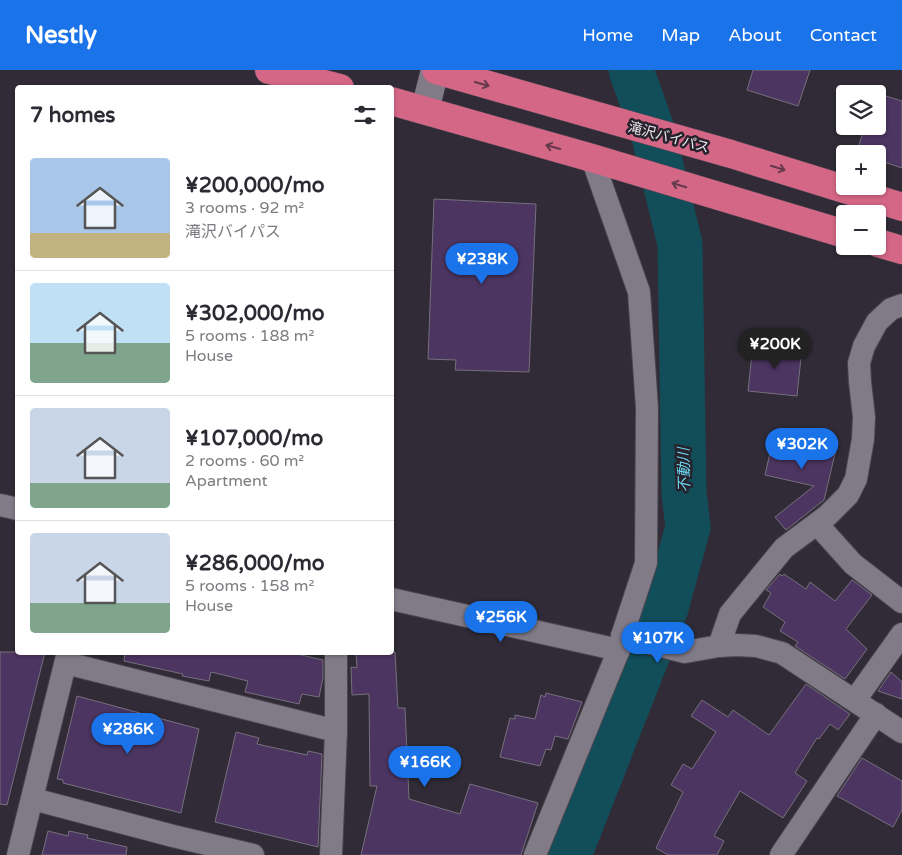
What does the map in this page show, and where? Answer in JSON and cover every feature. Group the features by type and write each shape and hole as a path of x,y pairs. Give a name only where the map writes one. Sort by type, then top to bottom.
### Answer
{"highway":[{"path":"269,70 328,85"},
{"name":"滝沢バイパス","path":"435,70 731,154 902,207"},
{"path":"394,102 836,231"},
{"path":"886,245 902,250"}],"street":[{"path":"425,110 435,70"},
{"path":"535,855 627,643 646,563 647,408 639,292 604,162"},
{"path":"720,646 730,614 784,548 827,516 848,495 856,479 864,416 859,363 864,346 877,322 891,309 902,305"},
{"path":"0,505 15,508"},
{"path":"817,524 853,564 902,602"},
{"path":"394,599 627,643 685,652 720,646 756,646 782,653 902,732"},
{"path":"855,700 902,634"},
{"path":"331,855 336,731 336,655"},
{"path":"18,855 67,658 336,731"},
{"path":"788,851 876,714"},
{"path":"33,799 171,846 253,855"}],"building":[{"path":"753,70 810,70 798,106 747,90"},
{"path":"886,96 902,101 902,168 886,163 886,145 859,145 862,135 886,135"},
{"path":"434,199 536,204 529,372 455,370 456,360 428,359"},
{"path":"753,344 802,348 797,396 748,391"},
{"path":"788,430 838,441 824,500 786,530 775,517 814,486 765,475 774,435 786,438"},
{"path":"780,574 782,576 784,574 806,589 810,582 835,601 852,580 872,595 846,629 867,649 845,679 795,646 798,642 780,631 785,622 763,607 771,593 766,590"},
{"path":"0,652 15,652 15,655 44,655 7,805 0,804"},
{"path":"395,652 398,708 405,708 409,799 460,814 470,784 538,803 521,855 361,855 377,786 370,786 369,694 352,695 351,667 357,668 356,655 394,655"},
{"path":"125,655 301,655 323,660 323,678 319,697 302,694 299,704 245,692 248,681 211,672 209,681 124,661"},
{"path":"891,672 902,682 902,699 878,691"},
{"path":"806,684 850,714 838,730 830,724 819,739 817,738 795,773 807,781 783,818 740,791 714,836 724,841 717,855 668,855 656,848 683,792 671,785 683,764 692,769 716,732 691,716 702,700 728,717 733,710 769,735"},
{"path":"546,693 582,702 568,739 555,736 551,750 546,749 540,766 500,757 510,718 515,719 515,715 535,719 541,695 545,697"},
{"path":"77,696 199,729 181,813 63,783 63,780 57,779"},
{"path":"236,732 259,738 257,744 307,755 308,751 322,754 318,847 215,822"},
{"path":"862,758 902,781 902,810 893,827 837,796"},
{"path":"48,831 68,836 69,831 88,835 87,838 127,847 126,855 42,855"}],"waterway":[{"name":"不動川","path":"569,855 666,608 688,527 684,493 680,244 652,129 631,70"}]}
